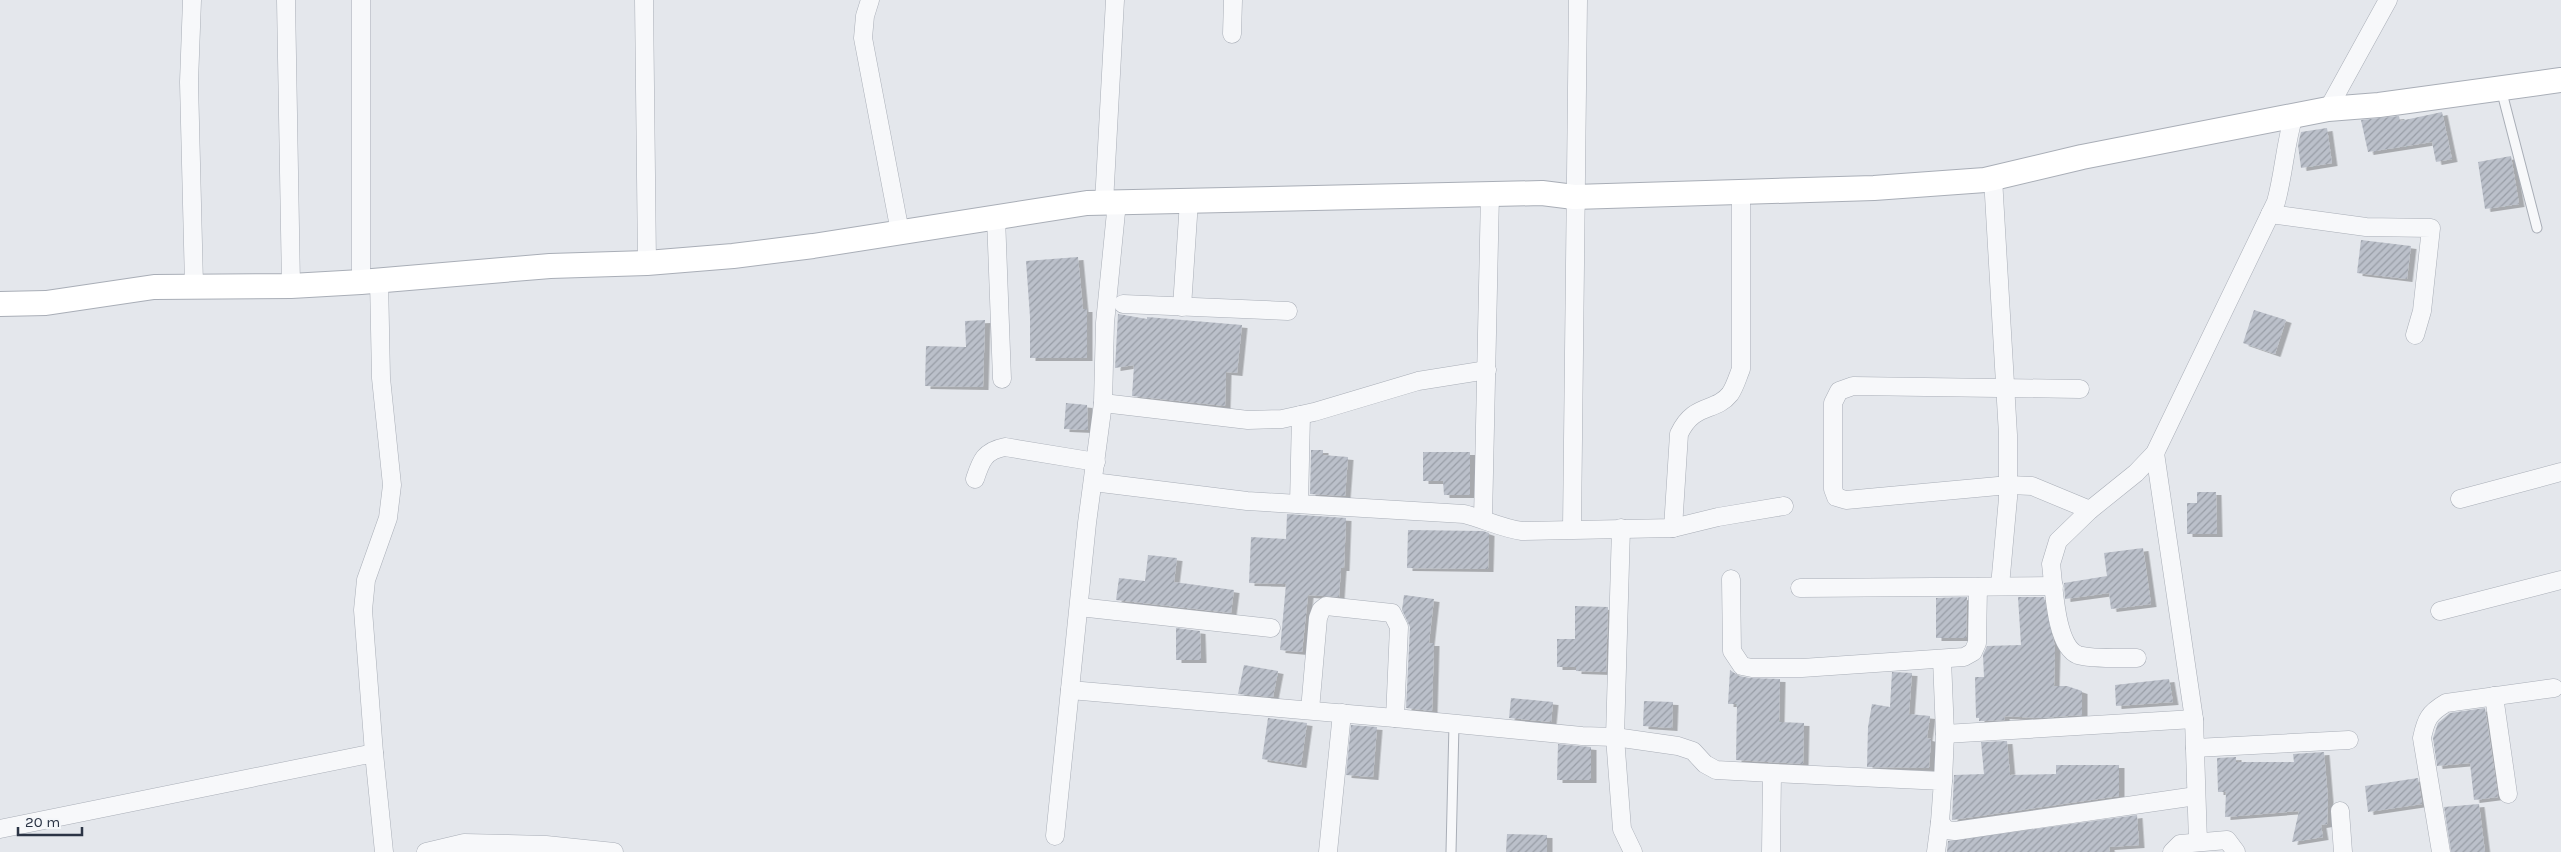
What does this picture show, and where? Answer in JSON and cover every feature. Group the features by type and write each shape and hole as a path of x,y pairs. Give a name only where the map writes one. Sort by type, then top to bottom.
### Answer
{"street":[{"path":"192,0 189,82 194,285"},
{"path":"286,0 291,286"},
{"path":"361,0 370,281 392,485 388,518 366,580 363,610 384,852"},
{"path":"644,0 646,263"},
{"path":"870,0 863,38 900,232"},
{"path":"1055,836 1078,607 1103,404 1115,0"},
{"path":"1232,34 1233,0"},
{"path":"1572,528 1575,410 1574,198 1578,0"},
{"path":"2328,109 2388,0"},
{"path":"0,304 46,303 154,287 194,285 291,286 550,266 646,263 813,246 1087,203 1542,193 1574,198 1874,188 1993,178 2082,157 2328,109 2379,105 2561,80"},
{"path":"2137,658 2078,655 2067,646 2060,631 2051,564 2058,541 2090,510 2136,473 2155,453 2270,214 2284,173 2286,141 2294,115"},
{"path":"1993,178 2006,388 2009,485 2000,586"},
{"path":"1673,528 1680,434 1686,420 1700,411 1721,402 1730,394 1741,368 1741,192"},
{"path":"1484,519 1490,194"},
{"path":"1182,308 1189,201"},
{"path":"2270,214 2366,227 2431,228 2422,311 2415,334"},
{"path":"996,217 1002,379"},
{"path":"1123,304 1288,311"},
{"path":"1103,404 1248,420 1282,419 1418,381 1486,370"},
{"path":"2080,390 1854,386 1839,391 1833,403 1832,476 1836,497 1846,500 2009,485 2032,486 2090,510"},
{"path":"1299,504 1301,415"},
{"path":"975,480 983,456 993,450 1004,447 1096,462"},
{"path":"2155,453 2194,719 2198,842"},
{"path":"2460,499 2561,472"},
{"path":"1094,482 1247,501 1464,514 1484,519 1502,528 1522,531 1572,528 1673,528 1718,517 1784,506"},
{"path":"1621,528 1615,737 1622,829 1633,852"},
{"path":"1730,579 1732,651 1742,666 1752,668 1802,668 1964,657 1973,652 1978,643 1978,586"},
{"path":"2440,611 2561,580"},
{"path":"1800,588 2054,586"},
{"path":"1310,710 1318,618 1321,610 1326,606 1392,613 1397,620 1399,627 1395,718"},
{"path":"1078,607 1271,628"},
{"path":"1936,852 1940,822 1945,734 1942,659"},
{"path":"2441,852 2422,738 2424,725 2432,712 2446,703 2554,688"},
{"path":"1070,690 1310,710 1582,736 1615,737 1678,746 1693,751 1706,764 1716,770 1943,781"},
{"path":"2494,696 2508,794"},
{"path":"1328,852 1342,713"},
{"path":"1945,734 2194,719"},
{"path":"2196,748 2349,740"},
{"path":"0,829 374,753"},
{"path":"1772,773 1772,852"},
{"path":"1940,822 1946,830 1955,831 2196,796"},
{"path":"2340,811 2344,852"},
{"path":"2172,852 2180,844 2227,840 2236,852"},
{"path":"426,852 464,843 546,845 614,852"}],"lane":[{"path":"2501,89 2537,228"},
{"path":"1451,852 1454,724"}],"building":[{"path":"2442,112 2452,159 2436,162 2432,142 2368,152 2361,120 2399,116 2400,121"},
{"path":"2327,128 2332,163 2301,168 2298,145 2301,132"},
{"path":"2511,156 2519,204 2485,209 2478,162"},
{"path":"2361,240 2411,246 2407,279 2357,273"},
{"path":"1078,257 1083,309 1087,309 1087,358 1030,358 1030,317 1026,261"},
{"path":"2254,310 2286,320 2275,354 2243,343"},
{"path":"1118,314 1147,319 1147,317 1242,325 1237,373 1226,372 1225,406 1132,396 1134,365 1115,368"},
{"path":"985,320 983,387 925,386 926,346 966,347 965,321"},
{"path":"1066,403 1087,405 1088,430 1064,429"},
{"path":"1311,450 1323,450 1323,455 1348,457 1345,496 1310,494"},
{"path":"1423,452 1470,452 1470,495 1444,495 1443,481 1423,481"},
{"path":"2197,492 2216,492 2217,534 2187,534 2187,503 2197,503"},
{"path":"1287,514 1346,518 1344,568 1341,568 1339,597 1308,595 1302,652 1280,650 1286,584 1249,583 1251,537 1286,539"},
{"path":"1408,530 1483,531 1489,533 1488,569 1407,568"},
{"path":"2143,548 2151,604 2111,609 2109,593 2065,599 2064,583 2107,576 2104,553"},
{"path":"1148,555 1177,558 1174,582 1234,590 1231,613 1116,600 1119,578 1145,581"},
{"path":"1404,595 1434,599 1429,643 1434,643 1432,711 1406,708 1410,627 1402,610"},
{"path":"1967,597 1966,638 1936,638 1936,598"},
{"path":"2018,597 2044,597 2055,647 2054,686 2067,686 2082,691 2082,715 2040,718 2004,716 2005,720 1979,721 1979,718 1976,718 1975,677 1984,677 1983,655 1987,646 2021,645"},
{"path":"1575,606 1608,607 1606,672 1576,671 1576,667 1557,667 1557,639 1575,639"},
{"path":"1176,628 1200,631 1201,660 1176,660"},
{"path":"1244,665 1278,671 1273,697 1238,694"},
{"path":"1730,670 1739,676 1750,678 1780,679 1779,722 1804,723 1803,764 1736,760 1737,704 1728,704"},
{"path":"1892,672 1912,673 1909,714 1930,716 1927,738 1931,739 1929,768 1867,767 1868,727 1872,704 1890,707"},
{"path":"2169,679 2173,702 2116,706 2115,685"},
{"path":"1511,698 1553,702 1551,722 1509,718"},
{"path":"1644,701 1673,702 1672,728 1643,726"},
{"path":"2485,708 2498,797 2474,800 2470,763 2437,766 2433,738 2438,723 2450,713"},
{"path":"1268,718 1307,723 1301,765 1262,759"},
{"path":"1351,725 1377,727 1373,777 1346,775"},
{"path":"2007,741 2010,775 2056,774 2056,765 2119,765 2119,796 1952,820 1954,775 1984,774 1981,742"},
{"path":"1558,744 1591,747 1591,780 1557,780"},
{"path":"2324,752 2328,799 2327,824 2321,825 2323,837 2292,842 2299,811 2225,817 2226,792 2218,792 2217,758 2236,757 2236,762 2294,762 2293,754"},
{"path":"2418,778 2422,804 2368,812 2365,786"},
{"path":"2479,804 2485,852 2451,852 2444,807"},
{"path":"2137,815 2139,845 2109,847 2110,852 1947,852 1948,841"},
{"path":"1507,834 1547,835 1547,852 1506,852"}]}
